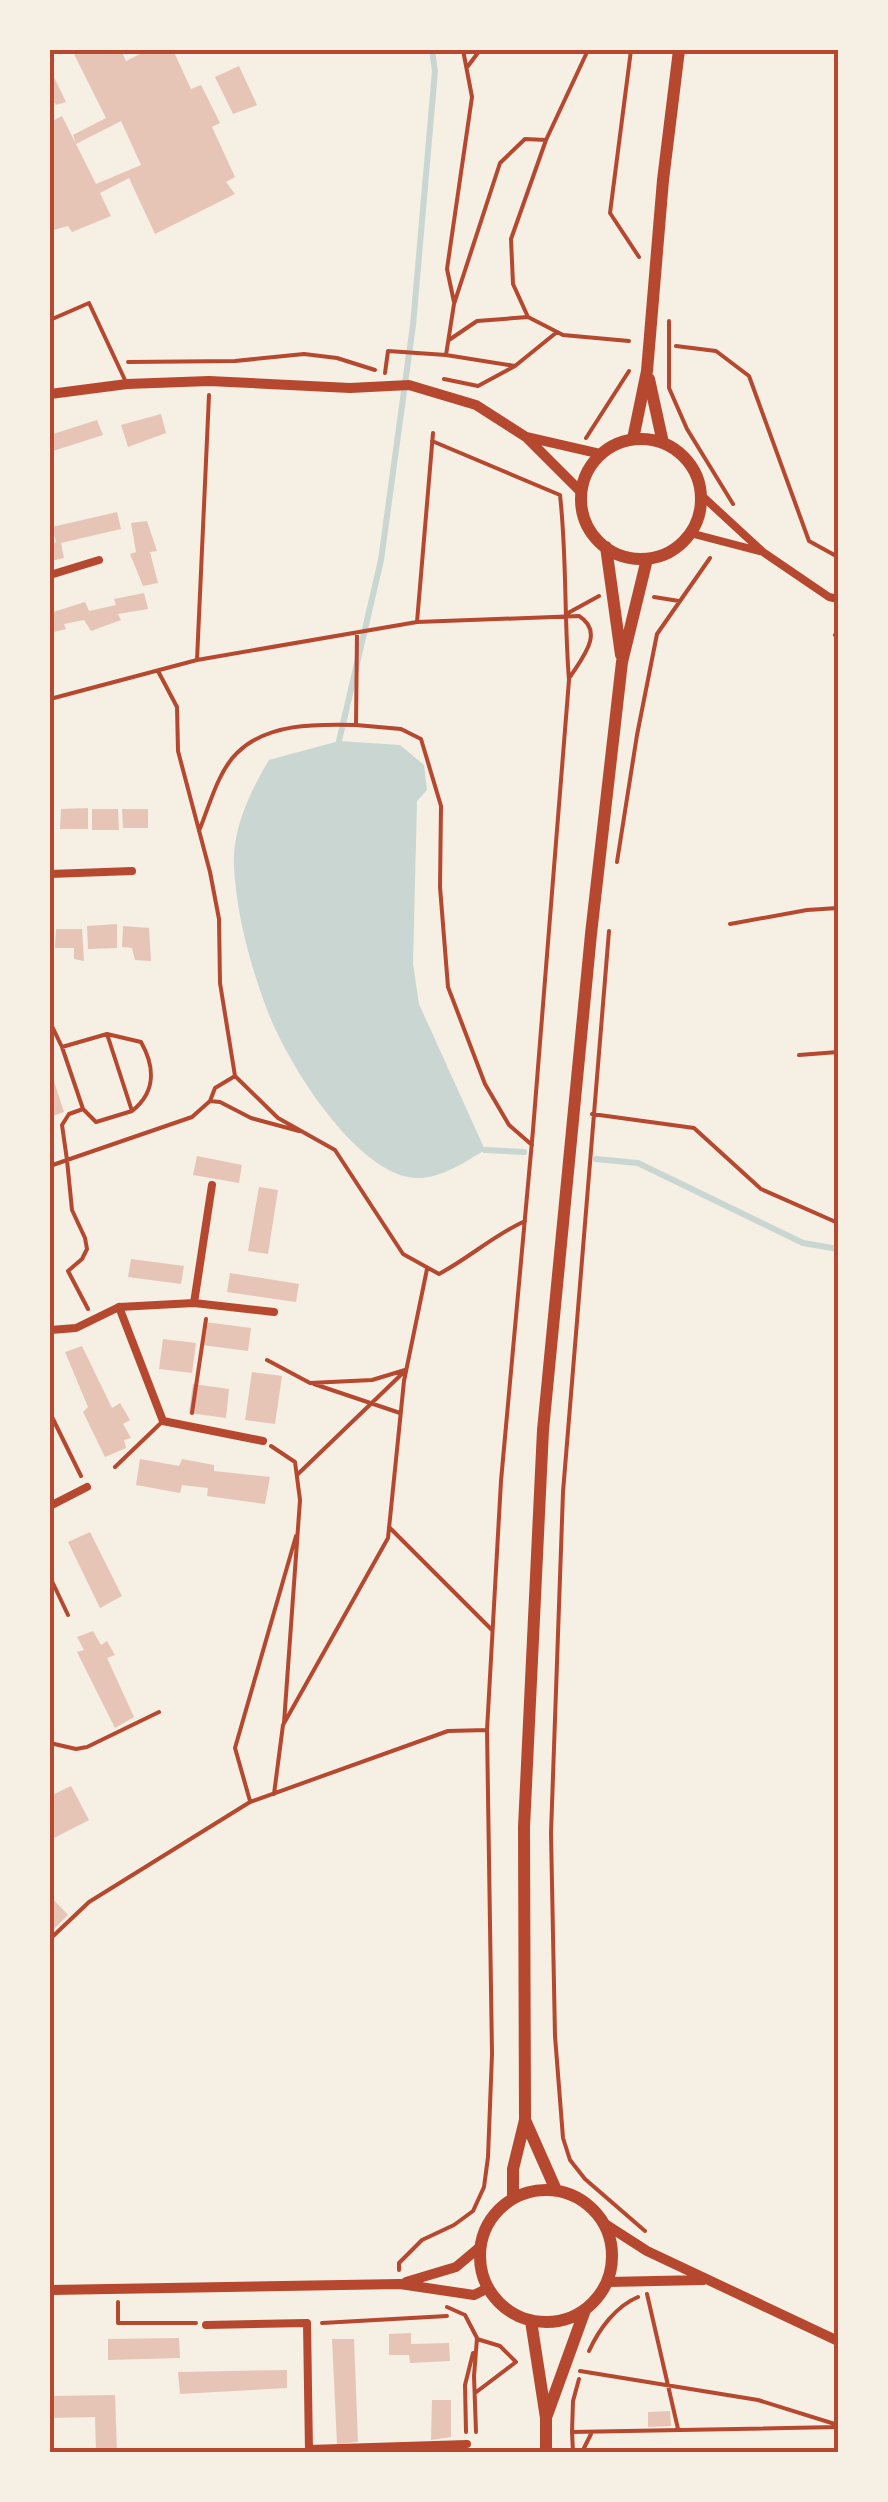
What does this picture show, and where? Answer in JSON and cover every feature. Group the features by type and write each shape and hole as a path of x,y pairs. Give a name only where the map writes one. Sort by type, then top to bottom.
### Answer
{"main road":[{"path":"634,439 648,371 678,50"},
{"path":"648,371 663,443"},
{"path":"634,439 663,443 689,463 700,494 699,514 690,534 664,554 647,558 619,555 606,548 586,523 582,492 584,478 601,454 634,439"},
{"path":"606,548 622,662"},
{"path":"514,2198 513,2169 525,2120 524,1827 543,1430 589,953 622,662 647,558"},
{"path":"525,2120 556,2190"},
{"path":"546,2418 585,2310 608,2282 612,2247 605,2224 585,2201 556,2190 534,2190 514,2198 486,2226 480,2246 488,2288 498,2303 531,2321 550,2323 585,2310"},
{"path":"531,2321 546,2418 546,2452"}],"street":[{"path":"50,394 127,384 209,380 350,388 409,385 476,406 526,437 582,492"},
{"path":"526,437 601,454"},
{"path":"700,494 763,552 838,599"},
{"path":"690,534 763,552"},
{"path":"50,575 99,560"},
{"path":"50,874 132,871"},
{"path":"194,1303 212,1185"},
{"path":"50,1330 76,1328 119,1307 194,1303 274,1312"},
{"path":"119,1307 162,1421 263,1441"},
{"path":"50,1506 86,1487"},
{"path":"605,2224 647,2251 838,2340"},
{"path":"400,2284 456,2267 480,2246"},
{"path":"608,2282 709,2280"},
{"path":"50,2290 400,2284 474,2294 488,2288"},
{"path":"206,2324 308,2323 309,2450 467,2444"}],"lane":[{"path":"50,320 89,303 127,384"},
{"path":"115,1467 162,1421"},
{"path":"50,1743 87,1748 159,1712"}],"path":[{"path":"454,304 448,269 472,97 463,50"},
{"path":"466,69 480,50"},
{"path":"528,316 513,284 511,240 546,140 588,50"},
{"path":"632,50 610,213 640,258"},
{"path":"446,354 454,304 500,164 525,138 546,140"},
{"path":"448,341 478,322 528,316 563,335 629,341"},
{"path":"669,322 669,388 687,429 736,508"},
{"path":"443,379 478,386 515,366 557,332"},
{"path":"633,351 634,332"},
{"path":"676,346 716,351 749,376 808,541 838,556"},
{"path":"384,373 388,350 446,354 515,366"},
{"path":"118,362 235,362 304,354 398,374"},
{"path":"583,442 631,368"},
{"path":"197,660 209,380"},
{"path":"417,622 433,433"},
{"path":"399,2262 422,2240 473,2211 484,2187 492,2054 487,1730 492,1630 568,680 564,616 567,553 560,495 432,440"},
{"path":"616,865 636,735 657,634 710,558"},
{"path":"564,616 603,593"},
{"path":"654,597 680,601"},
{"path":"50,699 197,660 417,622 579,616 586,620 591,642 568,680"},
{"path":"353,725 357,634"},
{"path":"158,671 177,708 178,751 218,919 220,983 235,1076 278,1118 335,1150 402,1254 427,1269 439,1274 471,1257 502,1231 525,1221"},
{"path":"199,830 236,754 272,730 353,725 401,729 421,740 441,806 440,887 448,987 485,1084 509,1126 532,1145"},
{"path":"730,924 838,908"},
{"path":"610,920 563,1492 552,1833 555,2036 563,2138 570,2160 586,2180 652,2237"},
{"path":"50,1022 84,1109 96,1122 132,1111 149,1091 153,1072 150,1057 140,1042 120,1034 107,1034 62,1047"},
{"path":"107,1034 132,1111"},
{"path":"800,1055 838,1052"},
{"path":"50,1166 192,1117 210,1102 214,1088 235,1076"},
{"path":"210,1102 220,1102 251,1118 309,1134"},
{"path":"84,1109 69,1114 62,1126 72,1210 87,1249 82,1259 68,1270 93,1320"},
{"path":"592,1114 694,1128 761,1189 838,1223"},
{"path":"284,1726 388,1538 406,1370 427,1269"},
{"path":"190,1426 209,1304"},
{"path":"267,1360 310,1383 400,1413"},
{"path":"310,1383 372,1380 406,1370"},
{"path":"296,1475 406,1370"},
{"path":"50,1413 86,1487"},
{"path":"263,1441 295,1462 300,1500 284,1726 274,1794"},
{"path":"250,1802 235,1748 298,1526"},
{"path":"390,1527 492,1630"},
{"path":"50,1577 68,1615"},
{"path":"50,1939 90,1902 250,1802 448,1731 487,1730"},
{"path":"588,2352 596,2334 625,2303 648,2294 678,2429"},
{"path":"118,2302 118,2323 206,2324"},
{"path":"443,2306 466,2315 477,2338 476,2432"},
{"path":"308,2323 447,2316"},
{"path":"475,2393 516,2362 500,2346 477,2338"},
{"path":"467,2444 465,2385 477,2338"},
{"path":"573,2452 573,2401 580,2371 758,2400 838,2426"},
{"path":"572,2432 838,2426"},
{"path":"582,2452 592,2432"}],"shaded area":[{"path":"339,741 400,745 424,765 427,790 417,801 413,964 419,1004 485,1150 448,1171 428,1177 408,1177 386,1168 364,1153 322,1107 275,1029 241,919 235,884 236,838 262,772 269,760"}],"building":[{"path":"121,50 126,61 142,53 140,50 173,50 191,89 201,85 220,123 212,127 235,177 226,182 235,194 155,234 129,178 100,193 111,216 72,232 68,226 50,231 50,122 62,116 76,144 73,135 106,118 73,52","holes":["121,121 141,165 96,184 76,144"]},
{"path":"239,66 257,105 233,114 215,77"},
{"path":"53,75 66,102 56,105 50,97"},
{"path":"161,414 166,433 128,447 121,425"},
{"path":"97,420 103,435 50,452 50,435"},
{"path":"117,512 121,529 61,543 64,558 50,561 50,544 56,542 52,527"},
{"path":"147,521 157,551 150,552 158,583 143,586 130,554 136,552 131,523"},
{"path":"144,593 148,609 118,614 121,620 91,631 84,620 64,624 66,629 50,633 50,613 85,602 89,611 116,605 114,599"},
{"path":"88,808 88,829 60,829 61,809"},
{"path":"92,809 118,809 119,830 92,830"},
{"path":"122,809 148,809 148,828 123,828"},
{"path":"117,924 117,948 88,949 87,926"},
{"path":"123,926 149,928 151,961 135,960 132,948 122,947"},
{"path":"56,929 82,929 84,961 74,959 74,948 55,948"},
{"path":"50,1069 64,1112 50,1117"},
{"path":"197,1156 242,1165 239,1183 193,1175"},
{"path":"259,1187 278,1190 268,1254 248,1251"},
{"path":"131,1259 184,1266 181,1284 128,1277"},
{"path":"230,1273 299,1284 296,1302 227,1292"},
{"path":"205,1322 251,1328 248,1351 202,1345"},
{"path":"163,1339 196,1343 192,1373 159,1369"},
{"path":"82,1346 112,1408 120,1403 130,1420 123,1424 131,1438 124,1440 126,1448 105,1457 83,1412 88,1407 65,1352"},
{"path":"252,1372 282,1376 275,1424 245,1420"},
{"path":"193,1384 229,1389 226,1418 189,1413"},
{"path":"140,1459 179,1466 182,1459 214,1465 214,1471 270,1477 265,1504 207,1496 208,1488 182,1485 180,1493 136,1485"},
{"path":"90,1532 122,1596 100,1608 68,1542"},
{"path":"93,1631 101,1645 107,1641 115,1655 107,1658 134,1717 115,1728 77,1652 84,1650 77,1637"},
{"path":"71,1786 89,1820 50,1840 50,1796"},
{"path":"50,1896 68,1915 50,1933"},
{"path":"411,2333 411,2344 449,2343 450,2361 410,2363 409,2355 389,2355 389,2334"},
{"path":"179,2338 180,2358 108,2360 108,2339"},
{"path":"332,2339 354,2339 358,2442 337,2444"},
{"path":"287,2370 287,2388 180,2394 178,2372"},
{"path":"115,2395 117,2452 96,2452 95,2417 50,2418 50,2396"},
{"path":"432,2400 451,2400 451,2437 431,2440"},
{"path":"670,2411 671,2426 648,2427 648,2412"}],"waterway":[{"path":"339,741 381,560 413,325 435,71 432,50"},
{"path":"485,1150 524,1152"},
{"path":"596,1159 638,1163 803,1243 838,1249"}]}
